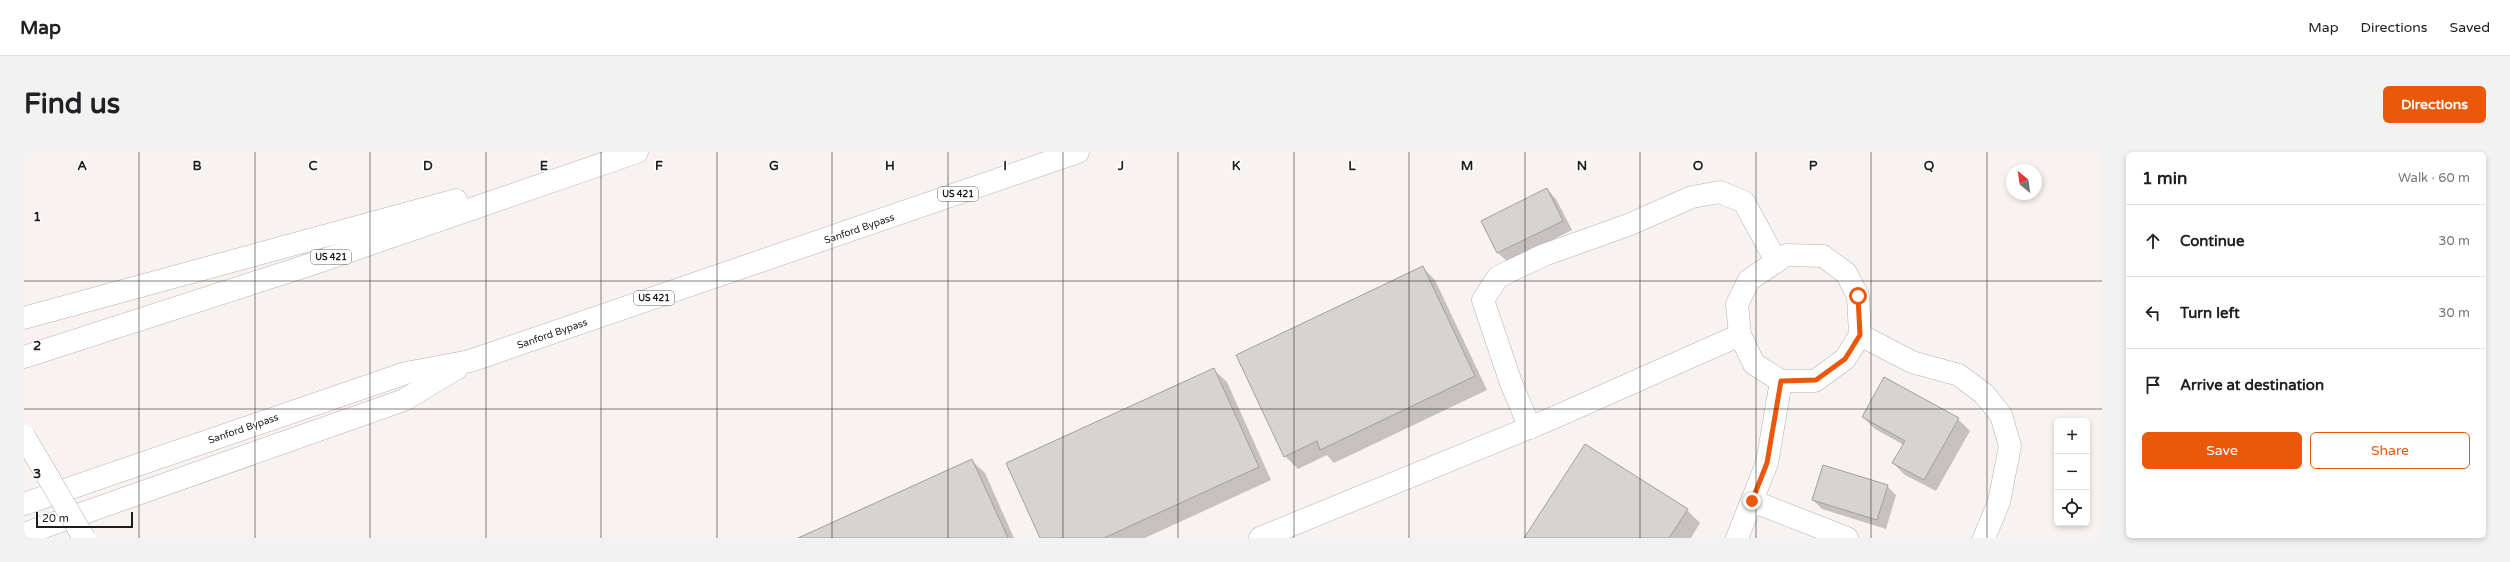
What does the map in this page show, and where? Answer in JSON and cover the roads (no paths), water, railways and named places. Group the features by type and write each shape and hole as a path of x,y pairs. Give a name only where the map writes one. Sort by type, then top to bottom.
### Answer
{"main road":[{"path":"24,318 633,152"},
{"name":"US 421","path":"24,358 309,265 637,152"},
{"name":"Sanford Bypass","path":"24,504 406,372 470,361 1078,152"},
{"path":"1530,428 1508,376 1484,300 1498,277 1544,255 1628,225 1692,197 1720,192 1744,202 1776,261"},
{"path":"1786,255 1823,256 1846,273 1858,296 1860,335 1845,359 1816,380 1781,381 1754,364 1740,335 1737,304 1749,280 1786,255"},
{"path":"1260,538 1530,428 1740,335"},
{"path":"1860,335 1912,362 1959,374 1984,394 2001,416 2010,446 1999,502 1984,538"},
{"path":"24,534 404,400 470,361"},
{"path":"1738,538 1767,463 1781,381"},
{"path":"24,436 84,538"},
{"path":"1752,501 1847,538"}]}
